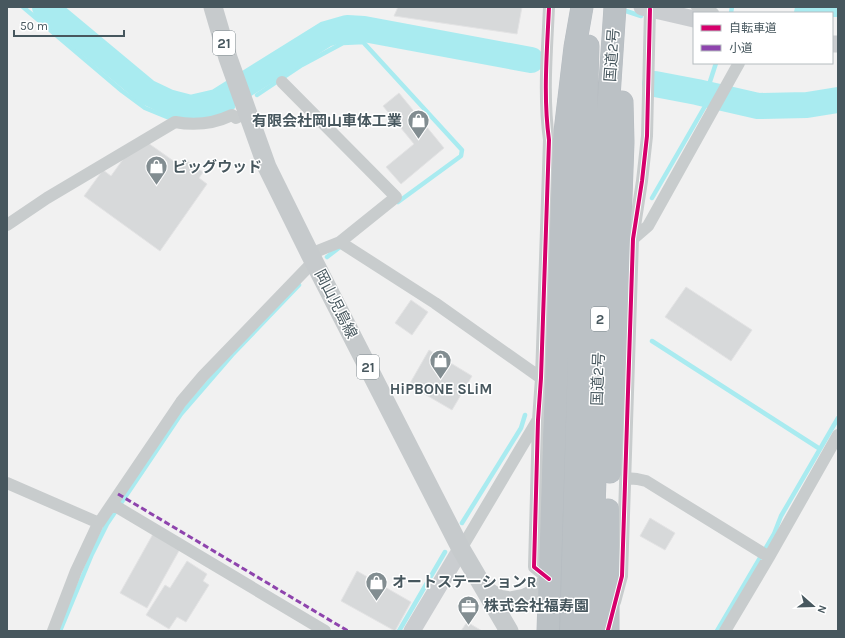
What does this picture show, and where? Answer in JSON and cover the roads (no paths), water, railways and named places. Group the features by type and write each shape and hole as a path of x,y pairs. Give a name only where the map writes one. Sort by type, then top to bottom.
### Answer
{"highway":[{"path":"548,631 564,140 575,47 582,7"},
{"name":"国道2号","path":"571,631 588,7"},
{"name":"国道2号","path":"602,631 606,142 615,7"},
{"path":"602,631 615,363 622,142 619,7"}],"main road":[{"name":"岡山児島線","path":"213,7 228,58 268,167 312,258 461,549 509,631"},
{"path":"646,8 693,19"},
{"path":"412,631 461,549"},
{"path":"486,590 499,599 510,602 525,598 538,592 549,579"}],"street":[{"path":"549,7 545,82 545,117 548,140 534,567 549,579"},
{"path":"696,7 710,12"},
{"path":"602,631 622,576 633,239 647,136 646,8"},
{"path":"633,239 648,226 738,64"},
{"path":"53,631 76,571 99,523 116,506 181,402 202,376 312,258 343,243 396,197 282,82"},
{"path":"7,225 47,198 175,122 188,125 219,122 232,115 236,118 242,96"},
{"path":"343,243 435,303 541,378"},
{"path":"461,549 538,420"},
{"path":"724,631 764,555 838,435"},
{"path":"625,478 646,481 764,555"},
{"path":"7,483 99,523"},
{"path":"116,506 325,631"}],"water":[{"path":"795,7 838,7 838,17 833,17 833,12 794,12"}],"waterway":[{"path":"23,7 122,91 145,108 167,117 176,118"},
{"path":"45,7 147,92 168,102 191,108 217,102 326,34 347,28 364,29 531,60"},
{"path":"731,12 732,7"},
{"path":"620,9 641,16"},
{"path":"257,95 302,65 343,43 363,42 462,150 461,156 398,202"},
{"path":"706,94 716,64"},
{"path":"655,84 758,106 807,105 838,100"},
{"path":"652,198 708,101 710,95"},
{"path":"209,117 233,107"},
{"path":"327,257 340,247"},
{"path":"60,631 92,554 107,524 181,414 232,355 299,285"},
{"path":"652,341 820,449"},
{"path":"462,523 521,428 525,415"},
{"path":"717,631 774,534 781,516 838,418"},
{"path":"399,631 445,552"}],"place":[{"name":"有限会社岡山車体工業","path":"418,140"},
{"name":"ビッグウッド","path":"156,186"},
{"name":"HiPBONE SLiM","path":"441,380"},
{"name":"オートステーションR","path":"376,602"},
{"name":"株式会社福寿園","path":"469,626"}]}
